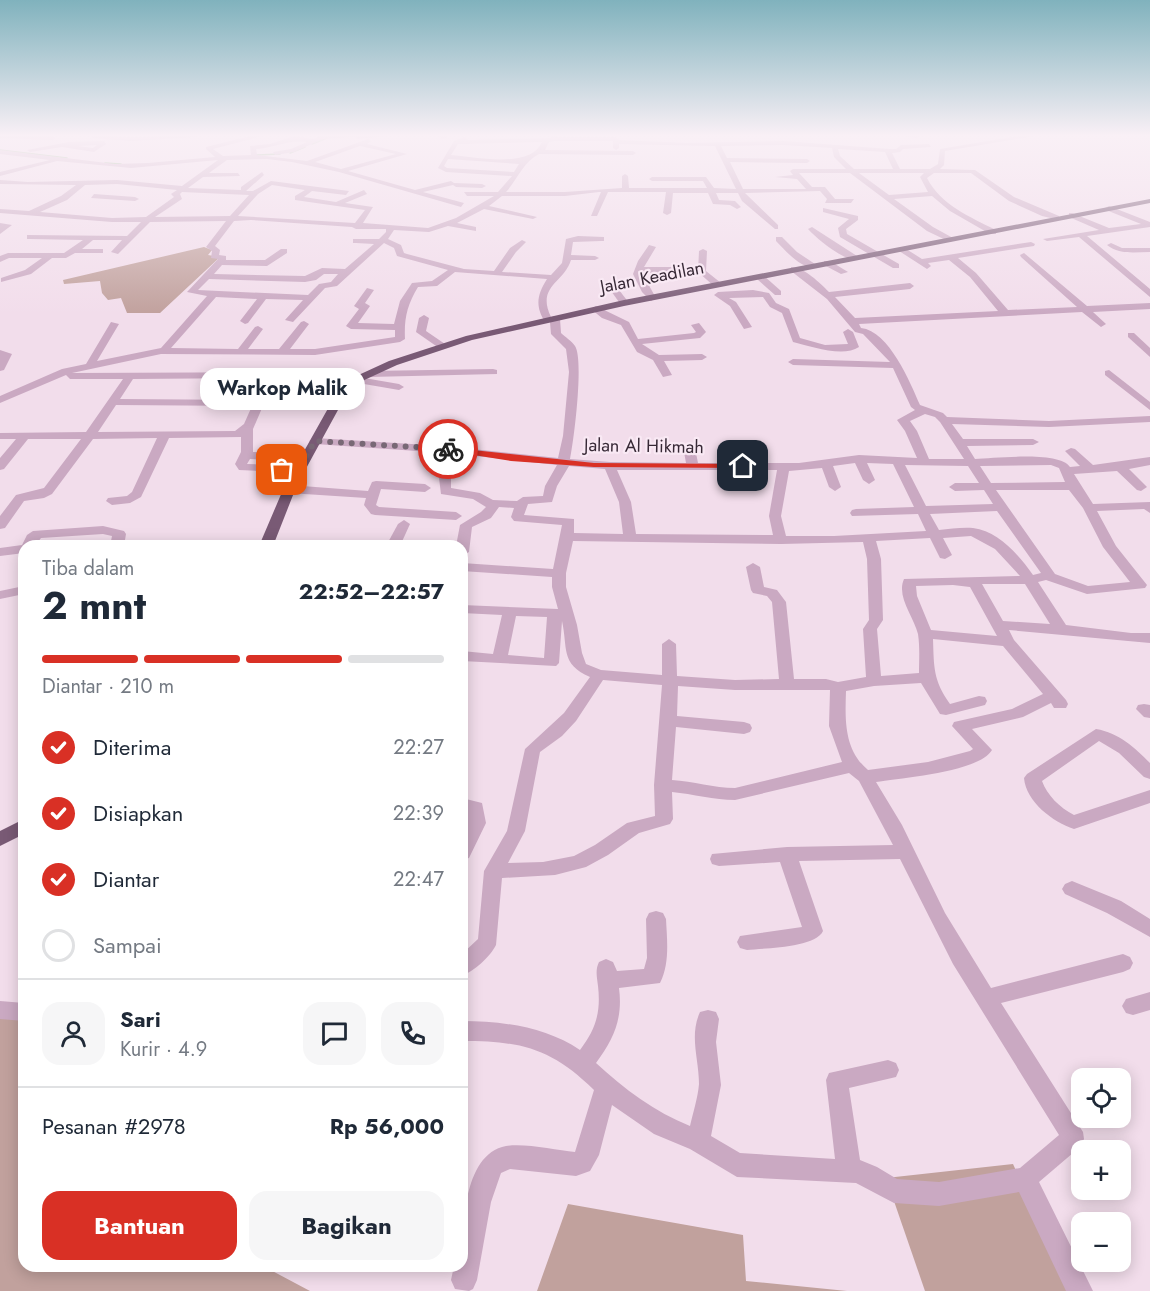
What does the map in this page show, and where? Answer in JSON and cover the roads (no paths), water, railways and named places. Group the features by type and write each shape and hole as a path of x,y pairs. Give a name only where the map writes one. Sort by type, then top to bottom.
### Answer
{"main road":[{"name":"Jalan Keadilan","path":"268,540 287,492 339,398 356,380 369,374 442,346 650,296 714,286 810,265 900,249 986,228 1150,201"},
{"path":"0,839 18,829"}],"street":[{"path":"29,214 67,194"},
{"path":"115,252 158,210 178,198 175,194"},
{"path":"253,194 219,233 219,239 210,247 216,250 214,256 224,258 191,293 310,297"},
{"path":"303,194 298,198 370,209 356,226"},
{"path":"338,204 359,194"},
{"path":"417,194 461,205"},
{"path":"79,213 150,220 234,218 427,230 465,217 487,205 499,194"},
{"path":"538,203 536,199 545,194"},
{"path":"554,194 585,194"},
{"path":"594,214 603,194"},
{"path":"667,213 670,194"},
{"path":"709,194 716,202 734,203 736,207"},
{"path":"744,194 747,200 775,227"},
{"path":"825,194 830,201 851,201"},
{"path":"883,194 942,239 1006,314"},
{"path":"887,197 928,194"},
{"path":"932,194 986,228"},
{"path":"1005,194 1047,217 1070,236"},
{"path":"91,204 127,206 135,199 94,196"},
{"path":"487,205 525,205"},
{"path":"487,205 533,217"},
{"path":"435,207 448,209 465,217"},
{"path":"1109,208 1150,225"},
{"path":"826,210 855,218 842,228 842,233 896,266"},
{"path":"0,211 29,214 117,215"},
{"path":"1072,215 1108,230"},
{"path":"449,224 473,229"},
{"path":"0,225 8,225 0,232"},
{"path":"1047,240 1150,225"},
{"path":"207,276 305,279 313,278 322,271 349,272 382,241 390,229"},
{"path":"812,229 824,240 854,258"},
{"path":"1080,234 1150,294"},
{"path":"30,237 130,238"},
{"path":"4,257 65,256 91,238"},
{"path":"601,239 574,238 569,241 568,257 564,267 542,294 541,301 556,334 569,345 573,358 570,425 562,469 551,486 548,499 523,501 516,517 569,522 559,573 559,587 561,613 580,667 599,675 735,686 826,684 838,687 874,681 927,678"},
{"path":"780,238 794,254 810,265"},
{"path":"356,241 382,241 398,247 402,255 437,263 453,270 539,275 552,279"},
{"path":"497,273 513,250 522,242"},
{"path":"4,257 20,244"},
{"path":"920,262 1030,244"},
{"path":"1112,245 1121,250 1150,250"},
{"path":"568,247 597,248"},
{"path":"650,296 638,278 640,265 652,247"},
{"path":"900,249 929,268 966,267"},
{"path":"73,251 100,251"},
{"path":"703,251 702,272 719,296 733,304 747,327"},
{"path":"220,262 267,263 284,252"},
{"path":"1024,255 1101,324"},
{"path":"4,280 27,272 50,256"},
{"path":"568,257 595,258"},
{"path":"827,263 844,272"},
{"path":"640,265 676,265"},
{"path":"794,269 812,281 853,321 858,330 866,331 890,354 914,404 923,411 939,415 944,420 1049,573 1048,576"},
{"path":"51,377 130,376 282,352 322,351 398,340 402,338 398,327 404,304 415,285 434,284 453,270"},
{"path":"290,320 310,297 324,285 337,282 345,272"},
{"path":"760,277 778,293"},
{"path":"744,280 755,293"},
{"path":"825,295 910,286"},
{"path":"613,288 624,303"},
{"path":"370,290 359,306 365,306 351,326 398,327"},
{"path":"719,296 755,293 767,296 773,305 786,311 795,335 812,336 815,339 812,342 822,348 852,348 854,346 848,332"},
{"path":"162,351 170,346 214,294"},
{"path":"245,321 264,296"},
{"path":"853,321 1150,306"},
{"path":"596,309 605,316 624,322 641,350 657,358 702,357"},
{"path":"424,318 421,332 442,346"},
{"path":"90,365 114,324"},
{"path":"282,352 304,324"},
{"path":"635,342 697,336 701,332 696,325"},
{"path":"227,361 258,329"},
{"path":"1131,335 1150,354"},
{"path":"0,400 71,369 162,351 227,361 271,375 333,375 399,387"},
{"path":"0,353 7,354 0,368"},
{"path":"657,358 667,375"},
{"path":"793,362 897,365"},
{"path":"71,369 82,376"},
{"path":"369,374 493,372"},
{"path":"1109,373 1144,397 1150,407"},
{"path":"271,375 247,428 243,467 298,470"},
{"path":"0,525 20,498 40,495 48,491 130,376"},
{"path":"111,402 260,403"},
{"path":"923,411 903,420 924,462"},
{"path":"944,420 1049,424 1150,419"},
{"path":"0,436 227,435 238,434 247,428"},
{"path":"0,466 25,436"},
{"path":"112,501 130,499 137,494 164,436"},
{"name":"Jalan Al Hikmah","path":"315,441 454,450 511,458 610,466 784,467 827,465 859,459 973,463 1053,461 1064,466 1067,471"},
{"path":"958,443 1033,442"},
{"path":"692,465 690,454 695,447"},
{"path":"454,450 440,471 445,478 446,491 476,496 493,504 521,505"},
{"path":"1071,451 1091,470"},
{"path":"244,458 253,456 305,457"},
{"path":"859,459 868,480"},
{"path":"897,461 945,555"},
{"path":"975,584 975,580 1028,580 1048,576 1087,590 1140,585 1110,547 1089,508 1072,486 1067,471 1144,463 1150,476"},
{"path":"827,465 835,487"},
{"path":"610,466 625,502 630,538"},
{"path":"781,540 775,516 784,467"},
{"path":"1120,467 1141,487"},
{"path":"376,484 370,505 375,511 456,516"},
{"path":"287,492 322,493 376,484 425,488"},
{"path":"956,487 1072,486"},
{"path":"464,540 466,525 486,515 493,504"},
{"path":"1089,508 1148,506 1150,508"},
{"path":"856,513 1002,507"},
{"path":"396,540 404,524"},
{"path":"31,540 38,534 103,530 119,534 118,540"},
{"path":"567,537 869,539 972,532 987,537 1002,547 1028,580 1061,629"},
{"path":"869,539 874,559 876,620 870,629 874,681"},
{"path":"0,552 18,549"},
{"path":"468,567 559,573"},
{"path":"753,567 758,590 772,593 778,602 787,685"},
{"path":"975,584 953,581 909,582 910,596 925,634 927,678 934,694 946,710 978,701"},
{"path":"663,785 693,787 718,794 735,794 859,771 944,764 978,755 984,750 960,726 1017,713 1056,700 1008,642 975,584"},
{"path":"0,595 18,591"},
{"path":"468,609 561,613"},
{"path":"499,659 510,611"},
{"path":"468,656 551,663 561,613"},
{"path":"1000,625 1150,638"},
{"path":"925,634 1008,642"},
{"path":"493,871 572,864 589,858 639,825 661,822 666,814 663,785 669,721 669,644"},
{"path":"468,962 486,945 488,939 493,871 516,831 525,775 533,749 570,717 599,675"},
{"path":"468,1031 487,1031 530,1038 562,1050 582,1064 606,1087 662,1126 698,1141 737,1165 849,1171 868,1174 894,1191 939,1194 1025,1179 1072,1139 937,917 906,852 859,771 845,753 837,726 838,687"},
{"path":"669,721 744,728"},
{"path":"1150,773 1114,741 1096,735 1033,778 1033,782 1041,795 1063,818 1074,822 1150,796"},
{"path":"468,806 476,808 478,816 468,839"},
{"path":"719,859 788,854 906,852"},
{"path":"747,942 809,934 813,931 788,854"},
{"path":"1072,889 1114,907 1150,929"},
{"path":"582,1064 604,1036 611,1019 607,974 653,977 657,958 656,919"},
{"path":"986,998 1123,963"},
{"path":"0,1011 18,1012"},
{"path":"698,1141 710,1085 705,1042 708,1019"},
{"path":"849,1171 837,1080 888,1070"},
{"path":"468,1259 480,1196 492,1165 502,1158 510,1157 582,1163 587,1155 606,1087"},
{"path":"1025,1179 1080,1291"},
{"path":"464,1280 466,1272"}],"place":[{"name":"Warkop Malik","path":"282,470"}]}
